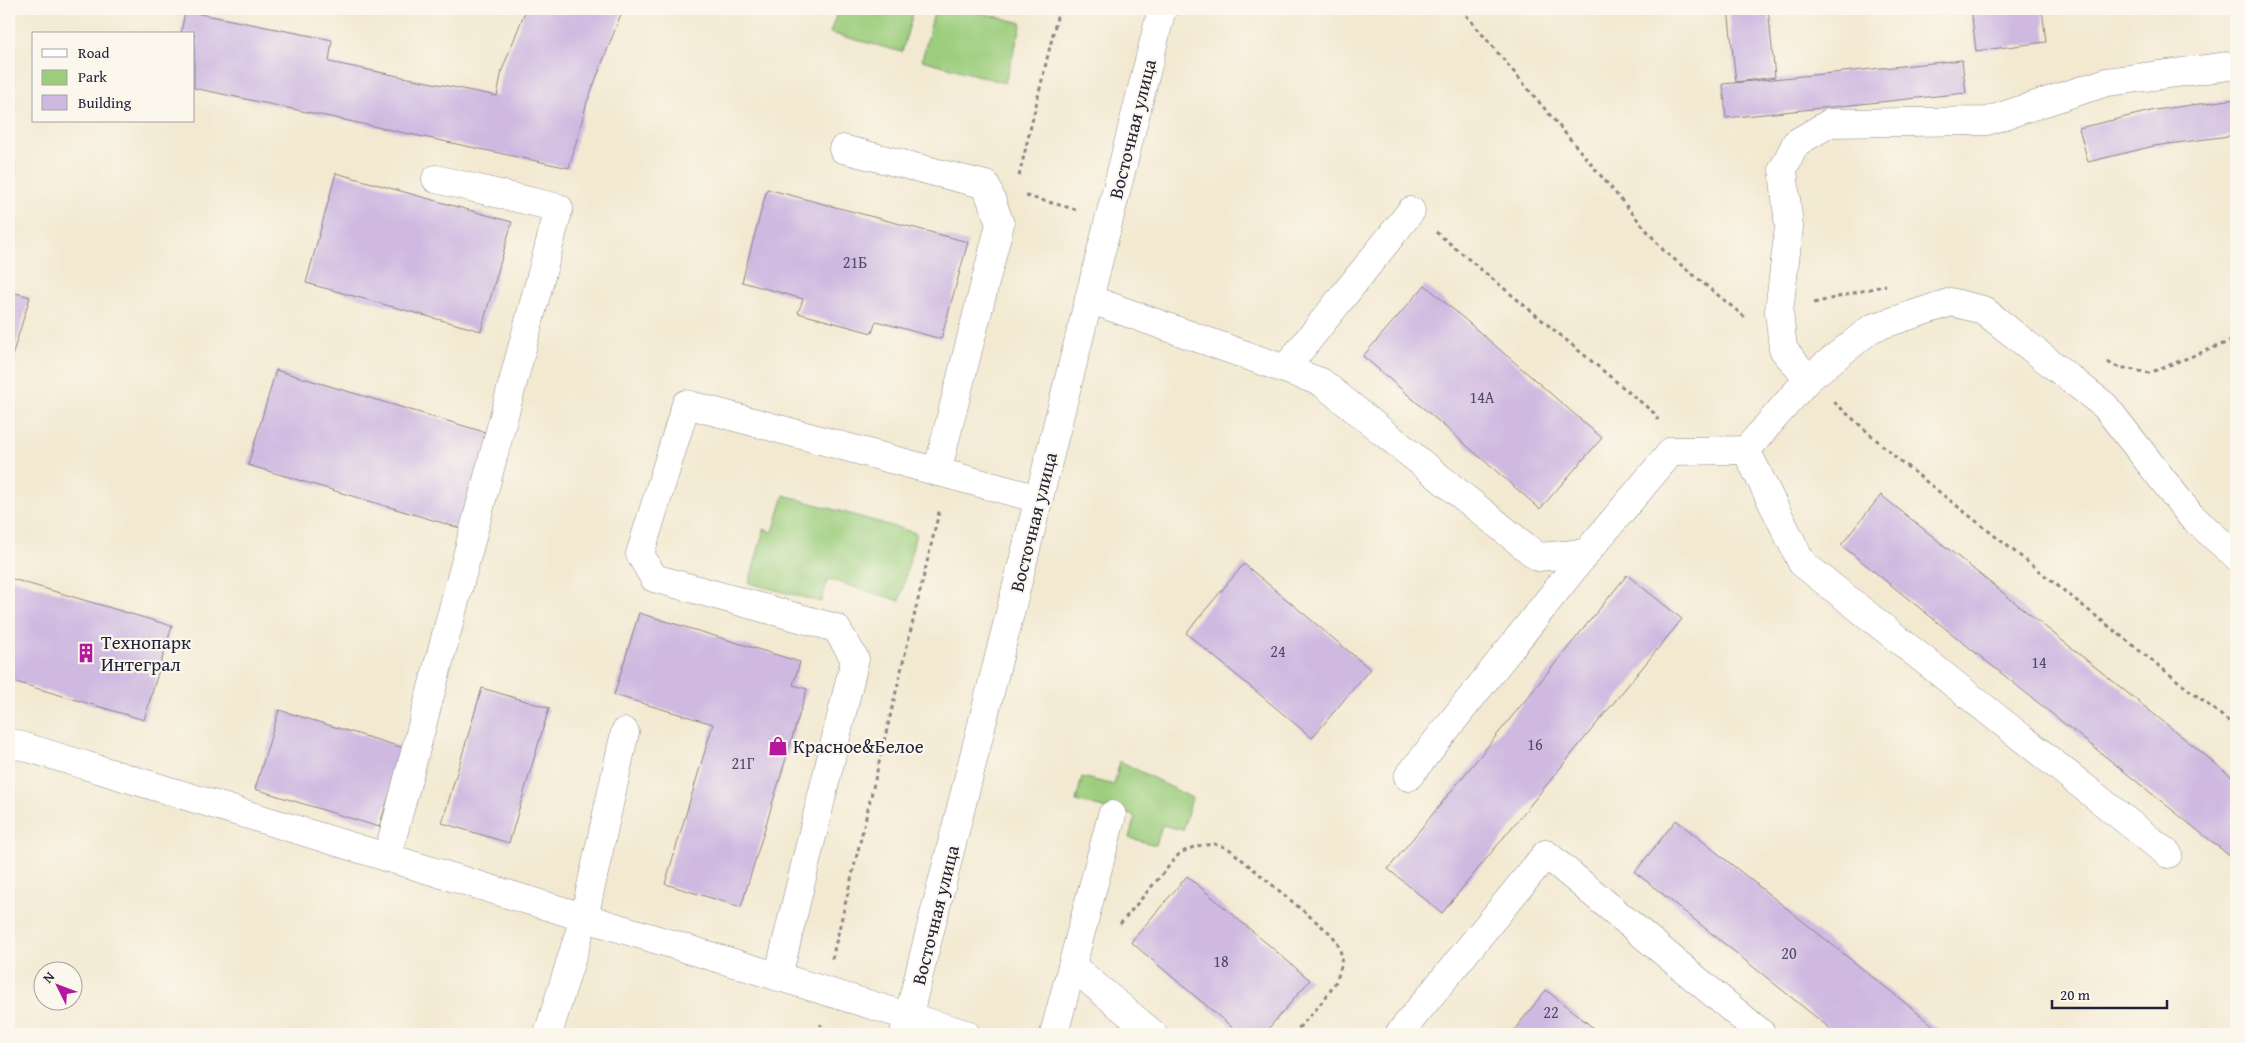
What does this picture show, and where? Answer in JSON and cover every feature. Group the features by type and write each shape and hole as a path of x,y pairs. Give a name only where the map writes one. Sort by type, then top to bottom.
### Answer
{"street":[{"name":"Восточная улица","path":"907,1026 1162,9"},
{"path":"1808,379 1783,348 1779,311 1789,227 1783,169 1796,144 1830,123 1987,121 2107,82 2236,65"},
{"path":"843,149 986,185 1000,224 938,472"},
{"path":"387,858 558,208 436,179"},
{"path":"1285,369 1411,211"},
{"path":"1090,299 1321,382 1538,557 1586,553"},
{"path":"1408,777 1586,553 1672,450 1746,450 1808,379 1872,328 1952,302 1983,310 2105,406 2190,516 2236,556"},
{"path":"778,977 856,659 836,628 654,578 640,554 686,404 1039,499"},
{"path":"1746,450 1802,563 2168,854"},
{"path":"548,1034 584,918 626,732"},
{"path":"9,742 778,977 907,1026 966,1034"},
{"path":"1054,1034 1112,815"},
{"path":"1399,1034 1546,854 1762,1034"},
{"path":"1072,966 1152,1034"}],"path":[{"path":"1461,9 1664,251 1783,348"},
{"path":"1025,196 1082,212"},
{"path":"1411,211 1654,413 1672,450"},
{"path":"1808,379 1899,460 2236,727"},
{"path":"1117,927 1180,853 1196,846 1214,844 1228,848 1331,934 1340,946 1342,964 1336,982 1293,1034"}],"green space":[{"path":"838,9 914,9 902,52 830,33"},
{"path":"935,9 966,9 1022,23 1005,83 922,60"},
{"path":"784,495 916,533 900,601 828,579 821,602 749,583 764,529 773,532"},
{"path":"1120,761 1192,798 1183,830 1162,825 1156,845 1129,838 1135,816 1076,801 1082,777 1114,785"}],"building":[{"path":"526,9 623,9 587,102 569,168 195,88 195,32 181,32 185,11 332,40 329,62 497,96 502,70"},
{"path":"1728,9 1768,9 1775,77 1736,82"},
{"path":"1971,9 2042,9 2046,42 1976,51"},
{"path":"1962,60 1966,93 1726,118 1723,84"},
{"path":"2236,99 2236,135 2154,146 2088,162 2079,128 2155,110"},
{"path":"336,173 512,222 481,331 306,283"},
{"path":"767,189 968,242 941,339 876,321 872,333 798,313 803,299 742,282"},
{"path":"1425,285 1602,438 1540,509 1363,356"},
{"path":"9,291 30,297 9,366"},
{"path":"276,370 491,434 463,529 248,465"},
{"path":"1881,495 2236,780 2236,861 1841,545"},
{"path":"1244,564 1370,669 1312,738 1186,633"},
{"path":"1627,575 1682,619 1442,913 1388,869"},
{"name":"Технопарк Интеграл","path":"9,578 172,626 144,720 9,680"},
{"path":"639,613 800,662 793,685 807,689 741,907 665,884 713,724 614,695"},
{"path":"482,688 549,708 509,843 442,823"},
{"path":"279,710 404,748 379,827 255,789"},
{"path":"1676,820 1944,1034 1837,1034 1635,872"},
{"path":"1187,876 1310,980 1264,1034 1240,1034 1131,942"},
{"path":"1546,990 1601,1034 1511,1034"}],"place":[{"name":"Технопарк Интеграл","path":"86,653"},
{"name":"Красное&Белое","path":"778,746"}]}
